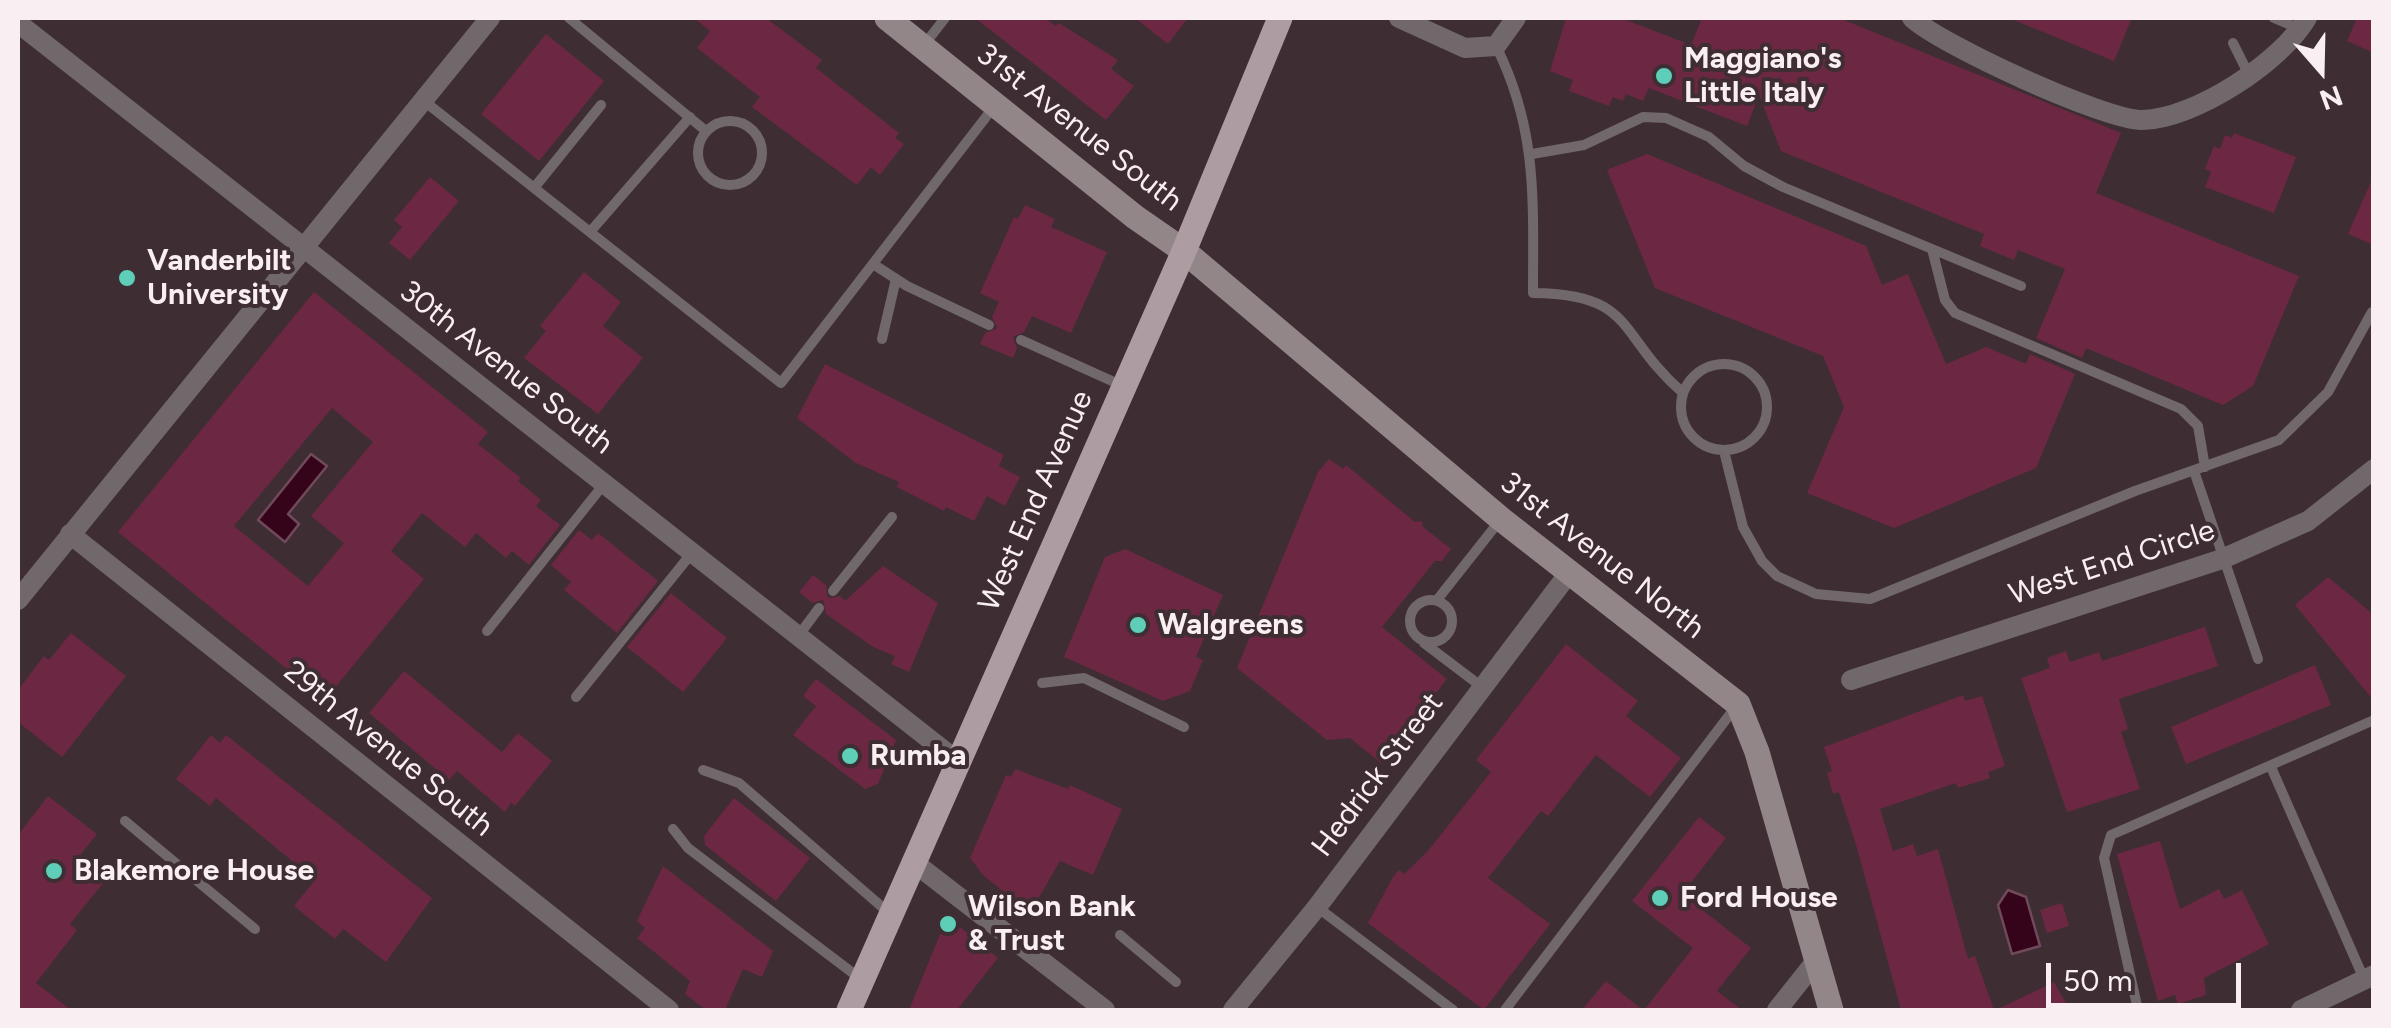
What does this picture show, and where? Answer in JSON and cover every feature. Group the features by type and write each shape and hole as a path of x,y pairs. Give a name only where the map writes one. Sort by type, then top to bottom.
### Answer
{"main road":[{"name":"31st Avenue South","path":"888,18 1135,217 1184,251"},
{"name":"West End Avenue","path":"849,1010 956,760 1184,251 1280,18"},
{"name":"31st Avenue North","path":"1184,251 1501,519 1738,704"},
{"path":"1738,704 1757,752 1832,1010"}],"street":[{"path":"18,600 490,18"},
{"path":"1399,18 1465,48 1496,46 1516,18"},
{"path":"1912,18 1962,51 2127,118 2180,111 2249,75 2279,55 2304,23"},
{"name":"30th Avenue South","path":"18,24 956,760"},
{"name":"West End Circle","path":"1851,680 2222,560 2308,521 2374,469"},
{"name":"29th Avenue South","path":"70,534 668,1010"},
{"name":"Hedrick Street","path":"1233,1010 1317,908 1569,574"},
{"path":"912,861 1106,1010"},
{"path":"1777,1010 1816,961"},
{"path":"2301,1010 2369,977"}],"lane":[{"path":"570,18 706,131"},
{"path":"923,45 945,18"},
{"path":"2274,18 2304,23"},
{"path":"2233,43 2249,75"},
{"path":"1496,46 1520,96 1532,154 1533,292 1585,295 1600,301 1614,311 1650,362 1683,394"},
{"path":"424,100 780,382 997,103"},
{"path":"534,188 600,105"},
{"path":"590,232 690,117"},
{"path":"1532,154 1584,145 1643,118 1666,118 1709,136 1772,181 2021,286"},
{"path":"731,121 754,131 762,157 752,176 729,185 706,176 697,150 706,131 731,121"},
{"path":"1932,249 1942,291 1955,313 2180,409 2198,426 2200,469 2222,560 2258,659"},
{"path":"872,264 988,326"},
{"path":"882,339 896,279"},
{"path":"1724,451 1743,527 1762,561 1796,588 1849,599 1890,593 1989,549 2260,450 2296,427 2328,392 2372,312"},
{"path":"1021,340 1123,386"},
{"path":"1718,364 1745,369 1756,377 1768,402 1761,430 1751,441 1724,451 1696,441 1681,416 1683,394 1693,376 1718,364"},
{"path":"487,631 604,484"},
{"path":"834,591 892,517"},
{"path":"1436,600 1501,519"},
{"path":"576,696 691,554"},
{"path":"1416,636 1434,642 1450,630 1450,613 1436,600 1422,601 1411,612 1410,624 1416,636 1482,687"},
{"path":"798,636 820,608"},
{"path":"1042,683 1084,678 1184,727"},
{"path":"1505,1010 1738,704"},
{"path":"2138,1010 2104,858 2106,842 2120,831 2374,720"},
{"path":"2271,767 2369,977"},
{"path":"704,770 739,783 890,914"},
{"path":"125,822 256,929"},
{"path":"673,829 688,848 862,980"},
{"path":"1317,908 1454,1010"},
{"path":"1120,935 1176,982"}],"shaded area":[{"path":"311,454 327,466 288,514 299,524 285,542 258,520"},
{"path":"2008,890 2026,897 2040,946 2012,954 1998,905"}],"building":[{"path":"694,18 766,18 822,60 816,68 899,133 895,138 904,144 880,175 871,167 857,185 752,107 760,97 697,48 710,31"},
{"path":"975,18 1045,18 1056,26 1059,23 1118,60 1111,69 1134,86 1106,120"},
{"path":"1135,18 1188,18 1168,44"},
{"path":"1566,18 1621,18 1691,45 1702,18 1839,18 2121,133 2096,193 2299,276 2253,386 2223,405 2086,348 2082,358 2036,338 2065,269 2018,250 2014,260 1980,246 1984,234 1781,151 1759,95 1747,126 1649,88 1643,101 1626,94 1623,101 1613,97 1609,106 1569,91 1573,80 1550,71"},
{"path":"2009,18 2132,18 2114,61"},
{"path":"2357,18 2374,18 2374,53 2347,41"},
{"path":"546,34 604,81 539,161 481,114"},
{"path":"2234,133 2296,157 2274,213 2205,187 2211,172 2205,169 2214,146 2220,149 2225,135 2232,138"},
{"path":"1647,154 1866,246 1882,285 1908,274 1946,364 1986,347 2026,364 2030,354 2075,374 2036,468 1894,528 1807,493 1844,407 1823,356 1655,288 1607,170"},
{"path":"2374,175 2374,245 2348,234"},
{"path":"430,177 459,201 410,260 389,243 402,227 394,220"},
{"path":"1025,205 1055,219 1051,227 1107,252 1071,333 1032,316 1024,332 1013,337 1017,348 1013,358 980,344 985,333 997,328 992,317 999,302 980,293 1014,217 1018,219"},
{"path":"584,272 621,302 603,326 643,358 598,414 524,358 546,331 540,326"},
{"path":"314,292 488,432 478,444 521,478 518,481 541,500 536,506 560,525 529,565 512,551 506,558 476,533 465,547 422,513 391,551 424,579 325,700 118,532","holes":["332,408 373,442 311,516 344,543 308,586 234,526"]},
{"path":"825,364 1004,455 999,466 1020,477 1005,506 987,496 974,521 946,507 944,511 897,487 899,482 856,463 797,418"},
{"path":"1329,459 1343,469 1346,465 1415,522 1422,521 1423,527 1451,549 1442,561 1435,561 1382,627 1447,679 1381,763 1350,738 1327,740 1237,668 1318,472"},
{"path":"579,530 592,540 598,533 658,581 617,633 564,590 571,582 551,565"},
{"path":"1125,549 1223,595 1196,657 1203,660 1190,691 1163,701 1064,657 1105,557"},
{"path":"883,566 938,603 909,672 891,664 895,656 873,647 826,614 823,600 812,603 799,592 813,575 826,585 828,598 840,596 845,601"},
{"path":"2328,577 2374,615 2374,701 2295,605"},
{"path":"671,593 727,638 683,692 627,647"},
{"path":"2205,627 2218,666 2119,699 2128,729 2121,732 2140,789 2067,812 2021,678 2050,668 2047,658 2066,651 2070,662 2099,652 2102,661"},
{"path":"71,633 126,676 62,757 18,722 18,690 44,656 49,660"},
{"path":"1566,644 1638,701 1626,716 1681,758 1650,797 1596,755 1548,816 1541,811 1488,878 1550,924 1484,1010 1368,923 1393,877 1399,870 1404,874 1427,852 1491,772 1476,760"},
{"path":"2315,665 2331,705 2186,764 2171,727"},
{"path":"404,671 502,752 518,733 552,761 515,806 511,803 505,812 457,771 449,780 369,713"},
{"path":"816,679 896,740 878,784 865,789 793,735 816,706 803,696"},
{"path":"1963,695 1965,701 1982,696 2005,766 1988,772 1990,778 1958,788 1956,783 1880,809 1893,851 1913,844 1917,856 1938,849 1968,959 1975,956 1994,1010 1901,1010 1857,848 1839,792 1833,794 1827,773 1832,771 1824,747"},
{"path":"211,735 220,743 226,735 432,898 386,962 343,929 335,939 294,906 315,880 216,798 210,806 176,779"},
{"path":"1015,769 1068,789 1070,785 1122,809 1093,875 1060,861 1030,913 984,876 970,858 1006,775 1011,777"},
{"name":"Blakemore House","path":"48,796 97,834 76,860 104,882 70,924 77,930 36,983 71,1010 18,1010 18,835"},
{"path":"734,798 810,858 776,901 705,845 704,836"},
{"name":"Ford House","path":"1699,817 1726,838 1682,894 1751,948 1717,991 1742,1010 1644,1010 1693,948 1632,901"},
{"path":"2160,841 2180,909 2219,889 2224,899 2242,890 2269,944 2204,978 2206,995 2178,1004 2175,995 2158,1001 2117,854"},
{"path":"663,866 773,951 762,977 743,969 725,1010 706,1010 685,994 690,981 637,938 645,928 637,921"},
{"path":"2062,903 2069,926 2047,933 2040,910"},
{"path":"960,927 998,958 957,1010 909,1010 941,932"},
{"path":"1606,981 1643,1010 1582,1010"},
{"path":"2054,982 2070,1010 1996,1010"}],"place":[{"name":"Maggiano's Little Italy","path":"1664,76"},
{"name":"Vanderbilt University","path":"127,278"},
{"name":"Walgreens","path":"1138,625"},
{"name":"Rumba","path":"850,756"},
{"name":"Blakemore House","path":"54,871"},
{"name":"Ford House","path":"1660,898"},
{"name":"Wilson Bank & Trust","path":"948,924"}]}
